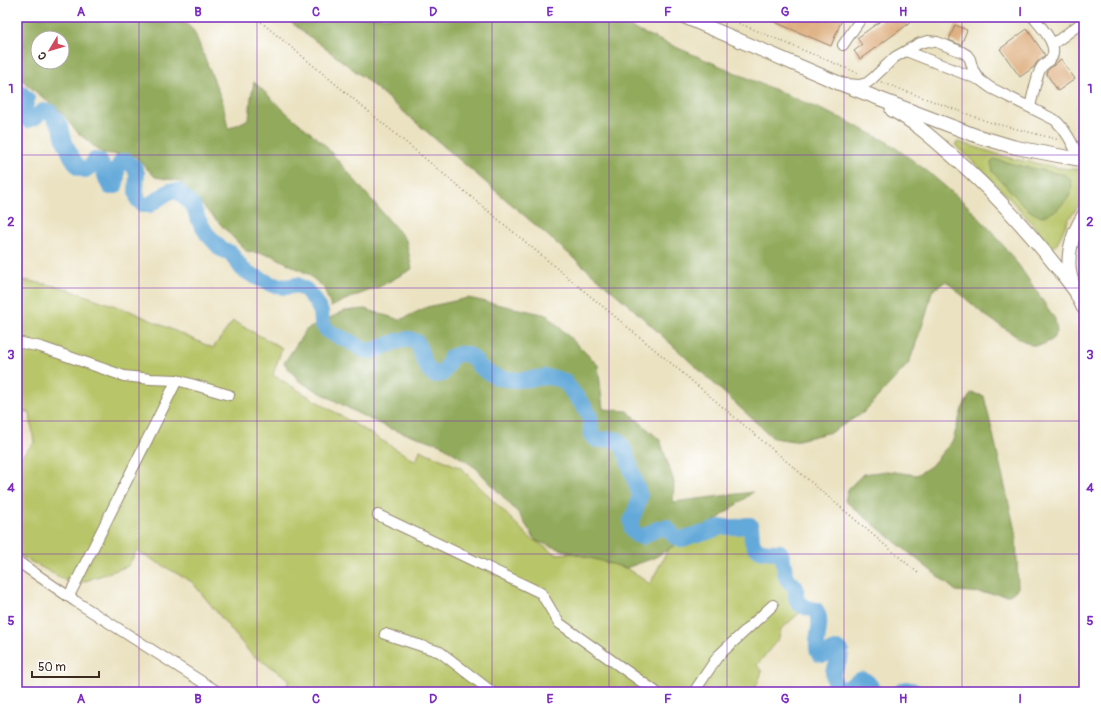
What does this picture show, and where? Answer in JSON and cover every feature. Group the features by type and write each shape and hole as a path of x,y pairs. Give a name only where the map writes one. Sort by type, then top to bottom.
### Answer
{"main road":[{"path":"685,17 841,84 977,136 1014,147 1082,160"},
{"path":"841,84 895,112 936,140 956,158 986,186 1010,212 1061,272 1082,302"},
{"path":"1082,302 1072,282 1070,271 1070,250 1076,229 1084,215"}],"street":[{"path":"843,45 862,17"},
{"path":"1030,107 1040,69 1052,58 1053,44 1033,17"},
{"path":"1053,44 1084,21"},
{"path":"841,84 867,83 895,57 920,43 928,41 950,46 967,55 970,58 973,70 980,80"},
{"path":"906,51 980,80 991,88 1054,120 1062,127 1082,160"},
{"path":"17,342 41,347 124,376 177,380 229,395"},
{"path":"69,596 177,380"},
{"path":"378,515 541,593 559,623 656,692"},
{"path":"17,561 218,692"},
{"path":"694,692 718,656 773,605"},
{"path":"385,634 440,652 492,692"}],"path":[{"path":"255,17 672,364 918,573"},
{"path":"724,17 872,79 989,122 1072,142"}],"green space":[{"path":"17,17 179,17 194,31 223,103 228,129 249,119 254,82 289,115 323,143 406,240 412,269 381,286 331,307 324,288 308,274 271,255 246,251 179,181 155,177 135,156 102,153 78,133 60,111 22,80 17,82"},
{"path":"284,17 606,17 843,119 889,143 927,171 967,205 995,235 1020,267 1055,319 1057,332 1052,340 1042,345 1031,345 982,313 946,281 932,291 926,315 909,363 864,412 832,432 794,441 773,438 632,308 363,77"},
{"path":"959,142 1013,159 1061,168 1084,170 1084,199 1068,220 1057,244 1054,247 1050,245 1006,195 958,148 956,143"},
{"path":"994,159 1066,175 1071,180 1072,190 1068,198 1057,210 1043,216 1035,214 1027,209 993,172 991,163"},
{"path":"1084,233 1084,278 1080,256"},
{"path":"17,279 61,287 130,311 213,348 233,321 282,348 273,375 416,461 420,450 461,468 529,537 556,554 572,553 588,555 626,568 650,584 671,543 692,542 745,529 752,547 757,553 776,557 780,576 790,590 789,595 801,612 781,629 779,638 757,665 762,672 754,692 286,692 289,679 251,654 192,582 137,551 128,566 74,585 17,554 17,460 34,443 30,413 17,410"},
{"path":"468,298 547,315 598,365 603,409 627,411 660,440 674,482 673,502 753,492 719,518 654,558 626,568 536,541 519,514 476,468 440,444 391,429 361,415 299,381 284,363 306,330 344,311 365,309 400,320 427,307"},
{"path":"971,393 984,396 1016,535 1018,588 1010,595 956,591 845,501 848,489 863,474 887,471 917,475 931,466 953,440 962,409"}],"building":[{"path":"763,17 843,17 831,46"},
{"path":"886,17 918,17 860,59 854,51 862,45 857,38"},
{"path":"955,25 967,30 961,45 949,40"},
{"path":"1027,29 1045,55 1034,67 1020,77 1000,49"},
{"path":"1061,59 1075,79 1058,91 1046,73"}],"waterway":[{"path":"17,95 22,94 27,99 23,115 28,120 34,118 43,111 50,112 61,127 64,140 71,156 79,168 85,170 91,166 95,160 100,161 110,187 115,186 117,169 121,162 127,161 134,167 137,174 136,192 138,200 143,205 149,205 170,191 178,191 193,206 198,219 207,234 221,249 231,253 242,269 273,285 285,287 297,285 306,290 316,302 321,312 322,323 327,330 335,335 364,350 372,351 398,341 410,339 417,342 427,367 434,375 442,374 451,357 459,354 467,354 474,359 479,366 499,378 516,380 546,377 564,381 586,409 590,417 591,434 597,440 618,440 625,451 640,496 631,521 632,530 636,535 642,537 657,529 666,527 674,536 679,539 683,539 721,527 750,525 752,531 752,541 756,548 763,551 780,552 783,558 787,579 796,588 797,600 801,605 816,610 819,621 817,644 819,654 824,655 837,649 841,651 840,659 833,672 834,682 840,689 845,690 858,681 864,680 874,692"},
{"path":"901,692 908,689 916,692"}]}
